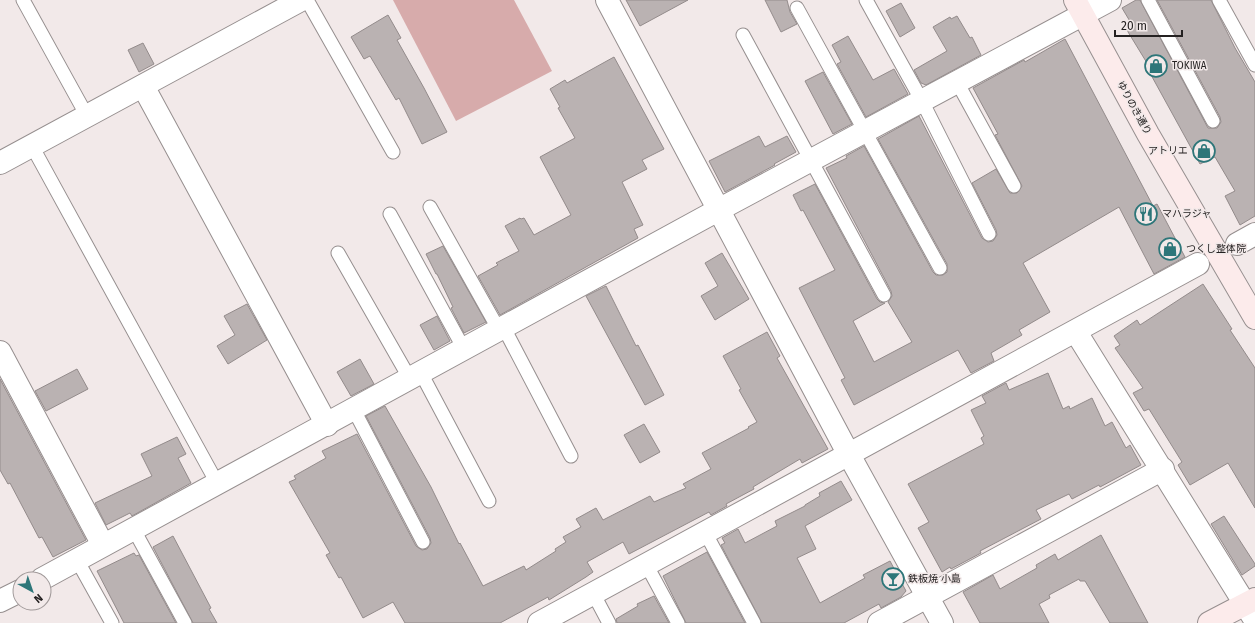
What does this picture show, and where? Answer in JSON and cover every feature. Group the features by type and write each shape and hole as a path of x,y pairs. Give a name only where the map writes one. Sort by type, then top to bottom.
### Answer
{"street":[{"path":"0,163 301,0"},
{"path":"607,0 720,209 848,453 942,623"},
{"path":"52,574 133,528 327,425 720,209 957,82 1079,7 1110,0"},
{"name":"ゆりのき通り","path":"1079,7 1216,254 1255,318"},
{"path":"143,86 327,425"},
{"path":"539,623 848,453 1076,332 1198,264"},
{"path":"1076,332 1252,608 1209,623"},
{"path":"0,352 103,545"},
{"path":"879,623 1162,469"},
{"path":"0,601 12,595"}],"lane":[{"path":"23,0 87,116"},
{"path":"307,0 393,152"},
{"path":"866,0 922,101 988,234"},
{"path":"1148,0 1213,121"},
{"path":"1219,0 1255,65"},
{"path":"797,8 940,268"},
{"path":"743,35 884,295"},
{"path":"957,82 1014,186"},
{"path":"32,146 217,483"},
{"path":"430,207 502,329 571,456"},
{"path":"390,214 464,349"},
{"path":"338,253 415,376 489,501"},
{"path":"354,410 423,542"},
{"path":"133,528 186,623"},
{"path":"705,532 754,623"},
{"path":"77,560 112,623"},
{"path":"646,564 678,623"},
{"path":"594,593 609,623"}],"shaded area":[{"path":"393,0 514,0 552,71 456,121"}],"building":[{"path":"626,0 688,0 640,26"},
{"path":"765,0 787,0 790,12 797,24 781,32"},
{"path":"1136,0 1140,0 1208,128 1217,128 1221,122 1220,117 1157,0 1211,0 1235,48 1255,82 1255,216 1240,225 1225,196 1235,191 1215,157 1200,164 1145,64 1147,63 1125,27 1131,23 1122,8"},
{"path":"901,3 915,28 900,37 886,11"},
{"path":"388,15 401,38 397,40 447,132 422,144 399,98 396,100 370,56 364,59 351,37"},
{"path":"957,16 970,38 972,37 981,55 926,85 921,83 914,70 947,51 933,27 950,17 951,19"},
{"path":"848,36 873,80 894,69 908,94 866,117 837,64 841,62 832,45"},
{"path":"1065,39 1153,206 1157,204 1185,257 1154,274 1119,207 1023,263 1050,312 1019,330 1022,335 991,353 994,361 971,373 958,350 854,405 841,380 845,378 799,288 835,270 803,210 801,211 793,195 815,184 877,299 880,302 885,303 853,321 874,362 912,342 888,302 892,296 891,291 826,168 847,158 846,156 864,146 933,272 936,275 943,275 947,272 947,264 878,139 919,116 982,238 988,242 993,241 997,235 996,230 972,183 996,169 1010,193 1017,193 1022,186 995,135 998,134 973,88 1024,60 1025,62"},
{"path":"143,43 154,64 139,72 128,50"},
{"path":"614,57 664,149 642,160 647,169 622,182 643,225 634,229 638,238 500,315 478,276 498,265 496,263 519,251 505,226 520,218 524,218 534,235 571,215 540,157 575,138 558,108 560,107 550,89 565,80 567,83"},
{"path":"823,72 852,124 833,134 805,81"},
{"path":"759,136 765,147 787,136 796,152 725,192 709,161"},
{"path":"443,246 486,322 464,333 451,308 453,307 426,254"},
{"path":"722,253 749,299 715,320 701,296 718,286 705,263"},
{"path":"1203,284 1232,329 1230,330 1255,368 1255,508 1228,463 1190,485 1178,465 1182,462 1149,409 1144,411 1133,393 1143,388 1115,348 1120,345 1114,336 1137,320 1140,325"},
{"path":"606,286 636,346 638,345 664,395 645,405 586,296"},
{"path":"247,304 267,340 228,364 217,346 235,335 224,316"},
{"path":"437,316 450,341 434,350 420,325"},
{"path":"767,332 780,356 777,358 828,449 802,463 800,459 753,487 754,489 726,504 727,506 711,515 709,512 629,554 623,542 587,562 593,572 586,577 549,600 548,597 500,623 405,623 393,602 363,618 341,577 339,578 326,555 330,553 289,482 296,479 294,476 326,458 322,451 357,434 416,546 422,550 427,549 431,543 430,538 366,416 385,406 431,487 459,544 460,543 483,586 524,566 526,570 556,551 555,549 566,542 563,537 581,527 576,519 596,508 603,520 650,496 654,502 686,488 683,484 711,469 702,453 749,428 748,427 757,422 739,390 741,389 723,356"},
{"path":"360,359 374,384 351,396 337,372"},
{"path":"77,369 88,389 46,411 35,391"},
{"path":"1048,373 1063,409 1069,406 1070,409 1092,398 1105,426 1112,422 1126,448 1130,445 1141,465 1100,487 1099,485 1072,499 1069,494 1036,510 1041,519 980,551 981,553 951,569 950,567 942,572 918,528 929,522 908,484 984,444 981,438 984,436 971,410 986,403 982,396 1006,383 1009,390"},
{"path":"0,379 86,540 53,557 42,537 39,538 10,483 8,484 0,470"},
{"path":"644,424 660,452 640,463 624,435"},
{"path":"177,437 186,454 178,458 191,483 132,516 130,513 106,525 95,503 152,476 141,454"},
{"path":"841,481 852,500 805,526 816,549 797,558 820,603 865,578 863,575 890,561 906,591 901,597 881,608 879,604 844,623 762,623 721,545 725,543 722,538 738,529 745,543 777,526 775,521 805,506 820,496 819,493"},
{"path":"1224,516 1255,564 1255,566 1242,575 1211,524"},
{"path":"1101,535 1148,623 1110,623 1085,581 1080,581 1079,579 1049,595 1050,598 1039,604 1049,623 980,623 963,592 993,575 1000,589 1037,568 1036,565 1055,554 1058,560"},
{"path":"173,536 211,608 209,609 217,623 193,623 153,547"},
{"path":"707,552 745,623 686,623 663,576"},
{"path":"134,553 136,556 139,555 176,623 124,623 97,571"},
{"path":"654,596 669,623 617,623 616,619 638,606 637,604"}],"place":[{"name":"TOKIWA","path":"1156,66"},
{"name":"アトリエ","path":"1204,151"},
{"name":"マハラジャ","path":"1146,214"},
{"name":"つくし整体院","path":"1170,249"},
{"name":"鉄板焼 小島","path":"893,579"}]}
